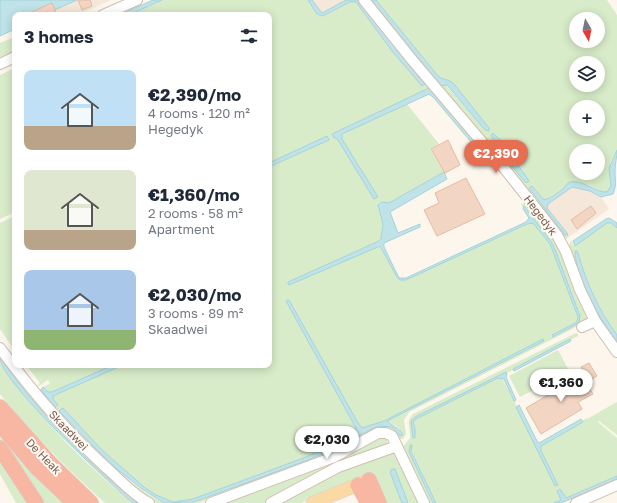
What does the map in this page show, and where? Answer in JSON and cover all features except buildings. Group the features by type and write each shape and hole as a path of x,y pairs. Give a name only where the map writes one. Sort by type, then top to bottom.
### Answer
{"highway":[{"name":"De Heak","path":"0,407 50,463 91,503"},
{"name":"De Heak","path":"0,424 37,468 74,503"},
{"path":"0,448 36,503"},
{"path":"50,463 101,503"},
{"path":"363,482 368,503"},
{"path":"363,482 379,503"}],"main road":[{"path":"314,503 363,482"}],"street":[{"path":"110,12 137,0"},
{"name":"Hegedyk","path":"364,0 413,61 513,178 557,235 566,252 580,290 595,321 617,352"},
{"path":"0,64 12,58"},
{"path":"582,327 595,321"},
{"name":"Skaadwei","path":"0,348 12,363"},
{"name":"Skaadwei","path":"16,368 64,426 113,474 149,503"},
{"path":"211,503 334,456 382,432 389,434 397,446 424,503"},
{"path":"271,503 338,467 397,446"},
{"path":"576,503 617,486"}],"shaded area":[{"path":"77,0 111,0 85,12 50,12"},
{"path":"312,0 346,0 322,13"},
{"path":"572,187 590,191 601,197 609,209 569,237 546,206 548,203"}],"green space":[{"path":"162,0 308,0 317,14 326,15 350,2 356,2 392,51 425,84 358,0 361,0 499,166 496,168 494,166 495,165 429,88 332,134 334,138 338,140 375,199 341,137 345,132 407,104 439,144 430,149 444,172 389,203 379,203 378,205 383,224 381,239 379,241 288,282 380,246 397,277 403,280 527,224 533,223 550,244 578,317 577,322 552,335 554,337 578,323 580,316 552,243 521,204 528,203 557,240 587,316 584,323 409,412 404,420 406,434 403,439 399,439 391,430 249,486 198,503 192,503 308,460 378,426 392,427 400,436 403,435 398,427 387,421 544,341 543,339 384,421 362,428 289,300 286,301 356,428 355,433 332,446 306,457 193,499 173,502 156,495 144,487 101,449 63,408 59,411 121,474 149,495 164,503 156,503 147,498 103,461 38,391 50,383 48,380 37,387 20,368 23,368 37,386 40,383 28,368 106,368 52,392 48,392 44,388 41,390 58,405 53,399 53,396 116,368 272,368 272,166 329,140 327,136 272,162 272,12 136,12"},
{"path":"368,0 371,0 486,131 489,128 454,84 438,76 376,0 607,0 617,15 617,150 610,163 610,189 607,192 602,192 589,185 570,182 559,192 544,200 532,186 529,188 569,237 565,239","holes":["494,133 524,172 500,152 491,135"]},
{"path":"12,38 12,54 0,60 0,43"},
{"path":"12,69 12,213 0,219 0,75"},
{"path":"12,217 12,347 0,329 0,223"},
{"path":"607,223 611,223 617,228 617,335 599,305 578,253 575,252 585,288 602,321 617,341 617,348 592,309 569,247 571,240 573,245 575,245"},
{"path":"576,333 578,336 513,370 507,373 506,372 415,417 411,425 413,434 415,429 413,422 416,419 498,378 502,378 515,401 516,407 555,486 558,484 541,451 541,446 617,402 617,435 599,421 598,422 617,438 617,476 566,498 560,489 557,491 561,500 554,503 436,503 411,449 409,452 433,503 428,503 402,448 410,438 409,420 413,414"},
{"path":"558,350 569,371 520,397 509,376"},
{"path":"0,353 12,366 12,368 14,368 143,503 138,503 121,490 74,446 30,398 6,368 0,357"},
{"path":"0,362 29,401 45,419 96,472 133,503 105,503 37,437 0,394"},
{"path":"0,433 66,503 40,503 0,443"},
{"path":"379,436 388,438 387,443 383,447 317,475 266,503 220,503"},
{"path":"0,452 34,503 16,503 0,474"},
{"path":"391,452 396,454 421,503 408,503 395,469 390,472 402,503 382,503 370,473 301,503 279,503 330,474"}],"water":[{"path":"0,0 77,0 50,12 12,12 12,30 0,36"},
{"path":"153,0 162,0 136,12 126,12"},
{"path":"308,0 312,0 322,13 346,0 358,0 425,84 422,86 392,51 356,2 350,2 323,16 317,14"},
{"path":"371,0 376,0 438,76 454,84 489,128 489,131 485,130 447,85 441,86"},
{"path":"429,88 495,165 492,167 429,94 342,134 342,139 378,197 374,199 338,140 334,138 332,134"},
{"path":"493,133 503,143 529,181 526,183 500,152 491,135"},
{"path":"327,136 329,140 272,166 272,162"},
{"path":"617,150 613,194 601,197 590,191 572,187 548,204 547,208 568,235 565,235 529,188 532,186 544,200 557,194 570,182 579,182 603,192 607,192 611,186 609,168"},
{"path":"444,172 447,179 390,212 398,233 420,224 420,227 384,243 384,247 398,276 400,278 406,278 526,222 529,218 523,209 524,206 552,243 580,316 579,323 553,337 552,335 577,322 578,317 550,244 533,223 527,224 406,280 400,280 397,277 380,246 289,285 288,284 288,282 379,241 381,239 383,224 378,205 382,202 389,203"},
{"path":"609,218 617,223 617,228 611,223 607,223 575,246 573,241"},
{"path":"575,251 578,253 589,286 599,306 617,335 617,341 590,298 579,273"},
{"path":"289,300 362,428 384,421 543,339 544,341 387,421 397,428 403,435 400,436 392,427 378,426 308,460 194,502 164,503 142,489 119,471 59,411 63,408 101,449 144,487 156,495 173,502 193,499 332,446 354,433 356,428 286,301"},
{"path":"570,339 571,341 514,371 513,369"},
{"path":"0,358 47,417 81,453 138,503 133,503 121,493 36,409 5,370"},
{"path":"106,368 116,368 53,396 53,399 58,405 55,407 41,390 43,387 48,392 52,392"},
{"path":"506,372 506,377 516,400 514,401 504,379 498,378 416,419 413,422 415,438 413,438 411,421 415,417"},
{"path":"519,405 539,443 581,419 583,422 541,446 541,451 558,485 555,486 516,407"},
{"path":"410,445 412,445 411,451 436,503 433,503 409,452"},
{"path":"392,469 395,469 408,503 402,503 390,472"},
{"path":"617,476 617,479 561,503 554,503 561,500 557,491 560,489 566,498"}]}
